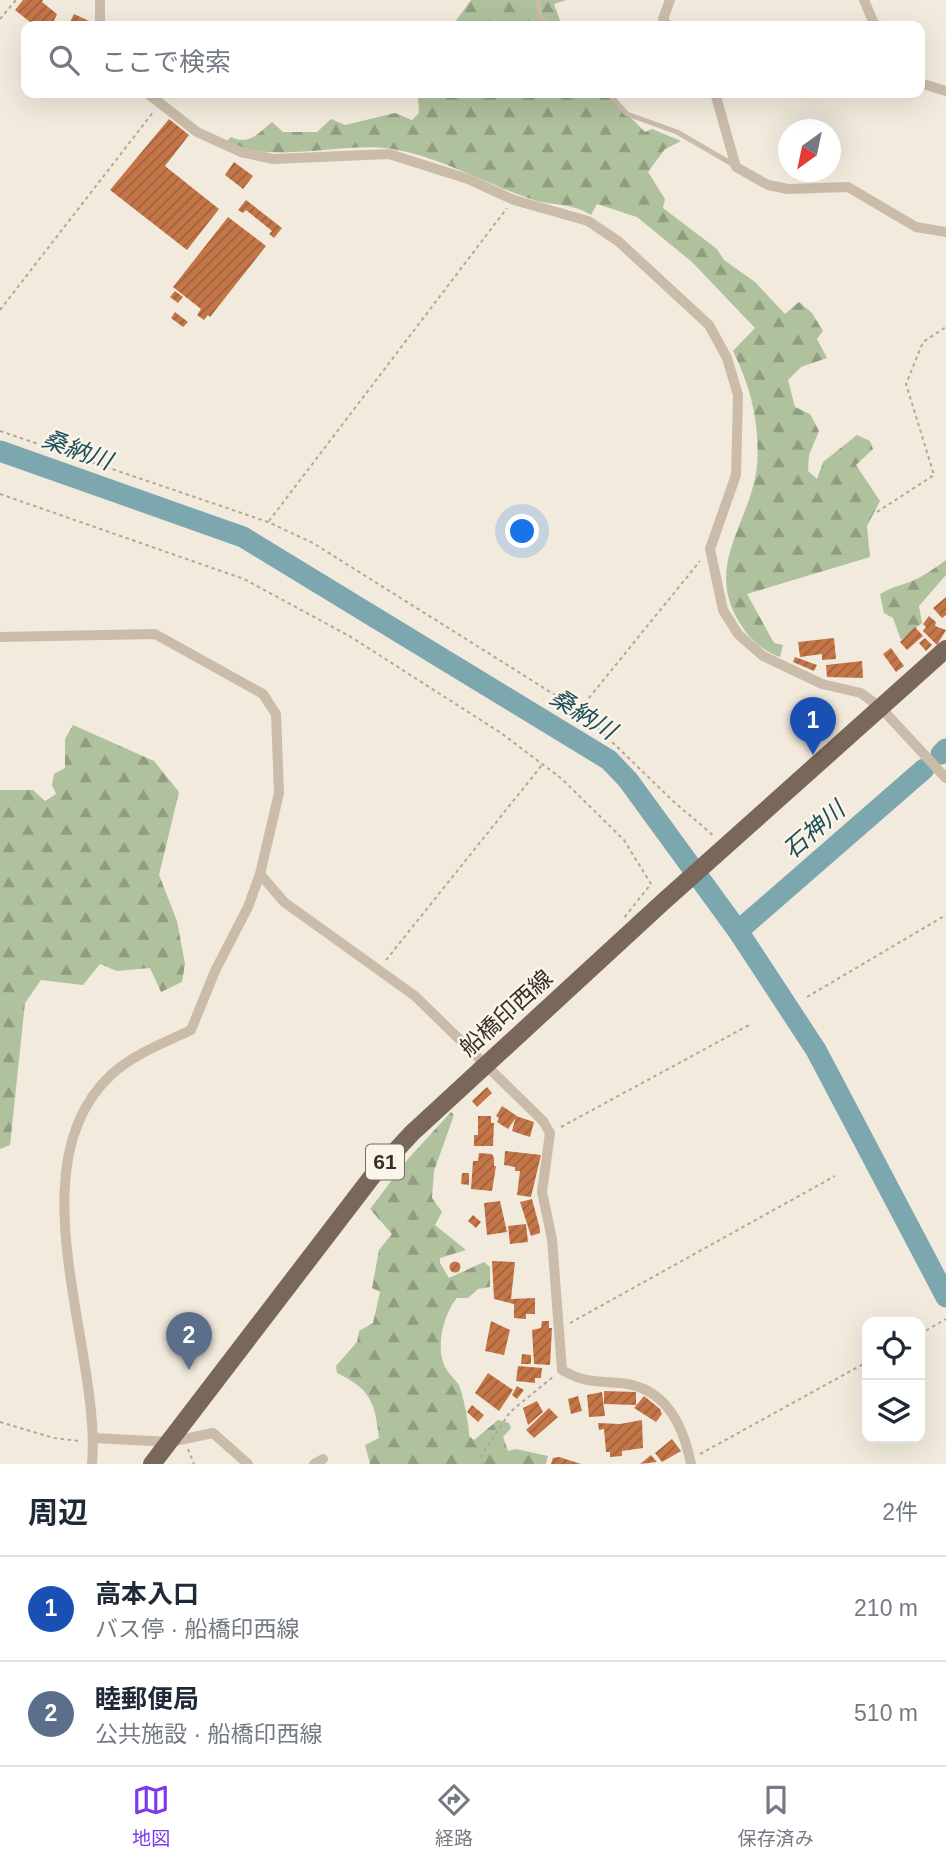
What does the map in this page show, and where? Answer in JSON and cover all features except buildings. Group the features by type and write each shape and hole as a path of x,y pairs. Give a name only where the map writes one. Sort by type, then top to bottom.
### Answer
{"main road":[{"name":"船橋印西線","path":"152,1464 374,1174 436,1109 946,649"}],"street":[{"path":"100,0 100,21"},
{"path":"664,21 670,0"},
{"path":"864,0 873,21"},
{"path":"925,85 946,91"},
{"path":"152,98 197,132 241,152 273,159 388,153 468,180 514,200 588,221 618,241 709,325 727,358 738,394 736,475 710,549 723,610 738,634 763,656 822,684 861,693 881,708 946,778"},
{"path":"716,98 736,167 768,185 788,189 848,187 916,227 946,232"},
{"path":"0,637 155,634 263,694 276,714 279,793 260,874 248,907 215,971 191,1030 136,1056 111,1074 90,1101 71,1147 65,1180 67,1242 72,1302 85,1364 94,1440 92,1464"},
{"path":"260,874 284,902 415,996 543,1122 550,1133 542,1192 552,1239 562,1370 580,1381 638,1386 657,1398 678,1421 685,1434 690,1462"},
{"path":"94,1440 170,1442 213,1433 247,1464"}],"lane":[{"path":"538,0 541,16 545,21"},
{"path":"613,98 627,114 677,132 736,167"}],"path":[{"path":"0,19 16,0"},
{"path":"0,310 159,105"},
{"path":"268,522 514,200"},
{"path":"877,512 934,475 906,384 923,342 946,327"},
{"path":"0,431 268,522 313,543 579,710 721,850"},
{"path":"0,494 244,579 351,637 501,733 543,764 624,840 651,884 623,916 625,938"},
{"path":"579,710 710,549"},
{"path":"379,969 543,764"},
{"path":"807,997 946,915"},
{"path":"550,1133 751,1024"},
{"path":"557,1330 835,1175"},
{"path":"925,1331 946,1319"},
{"path":"690,1462 862,1365"},
{"path":"483,1464 481,1456 509,1412 562,1370"},
{"path":"0,1422 54,1438 94,1440"}],"green space":[{"path":"471,0 567,0 554,4 560,21 456,21"},
{"path":"418,98 611,98 645,132 652,129 681,141 665,149 648,172 665,199 663,208 717,249 724,260 755,282 785,314 799,302 812,313 823,331 817,339 827,358 801,367 788,380 795,407 810,414 819,431 809,455 808,471 817,479 823,462 857,435 870,441 873,449 856,465 880,501 867,526 870,557 747,594 774,643 783,645 780,657 764,649 743,628 731,606 726,585 727,564 753,486 758,450 753,406 733,351 755,328 692,262 637,217 597,204 591,215 570,207 534,200 411,153 373,147 265,152 227,141 231,137 248,139 272,122 283,132 317,132 331,119 345,125 395,113 412,120 419,113"},
{"path":"946,560 946,575 919,606 922,623 901,640 893,618 884,613 880,594 916,579"},
{"path":"73,725 154,761 179,792 159,875 177,921 185,964 182,982 161,992 150,968 117,971 100,964 83,985 41,980 25,1003 10,1145 0,1149 0,790 33,790 45,801 56,794 52,785 54,774 65,768 65,739"},
{"path":"451,1112 454,1115 434,1171 432,1198 442,1212 435,1225 466,1250 440,1258 440,1263 449,1278 484,1262 490,1267 490,1287 478,1289 468,1298 457,1298 452,1305 442,1333 443,1362 460,1388 469,1436 474,1440 498,1420 509,1423 511,1428 503,1437 508,1451 516,1449 548,1456 546,1464 370,1464 365,1445 379,1438 373,1406 364,1391 337,1373 336,1366 357,1342 359,1331 373,1323 380,1292 372,1288 379,1250 392,1234 370,1209 408,1159"}],"waterway":[{"name":"桑納川","path":"0,451 243,537 609,760 628,780 738,931 816,1050 946,1297"},
{"name":"石神川","path":"941,754 946,749"},
{"name":"石神川","path":"738,931 924,769"}],"place":[{"name":"高本入口","path":"813,755"},
{"name":"睦郵便局","path":"189,1370"}]}
